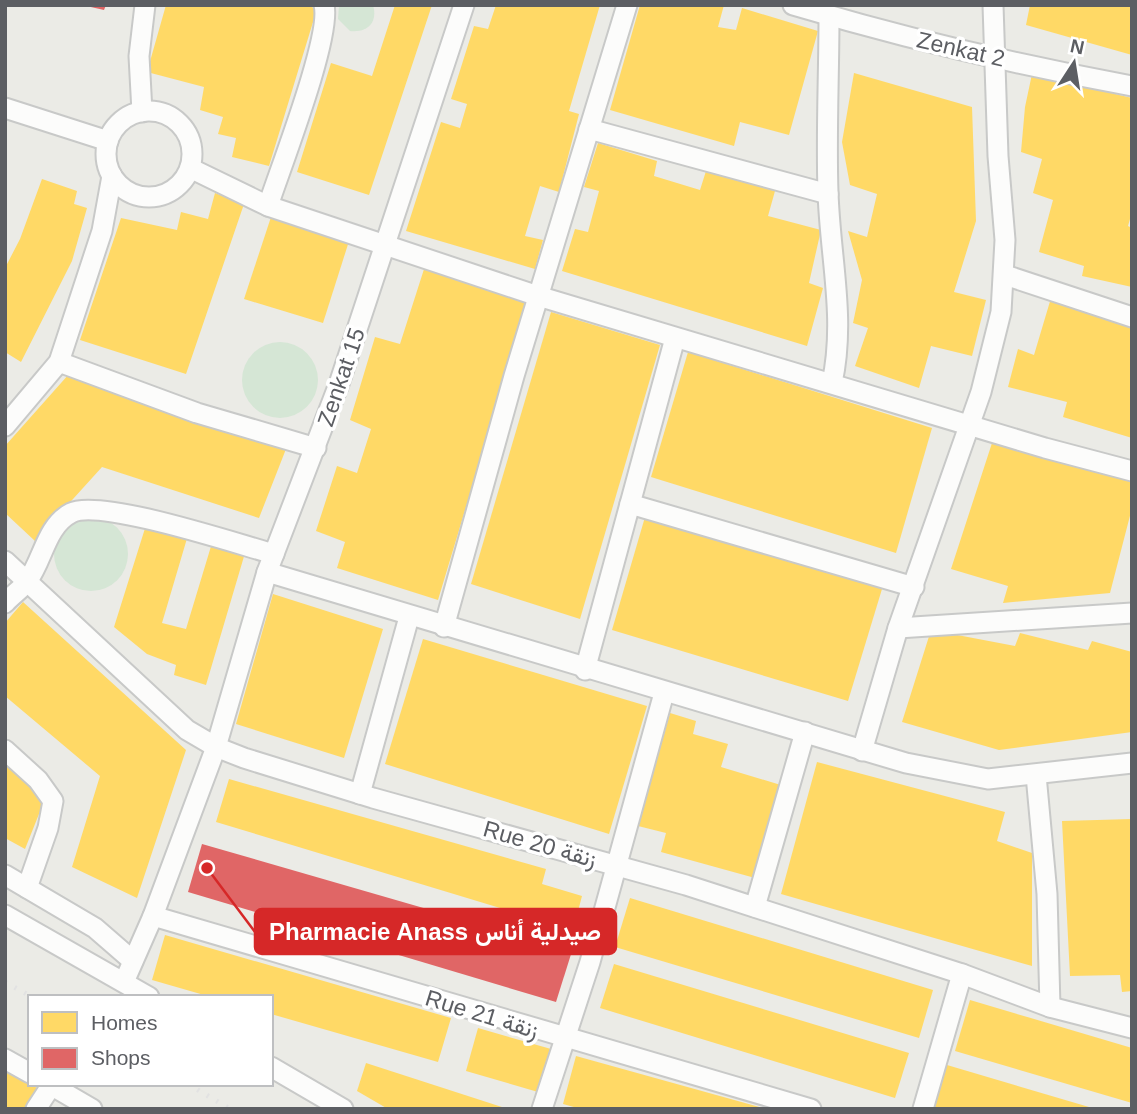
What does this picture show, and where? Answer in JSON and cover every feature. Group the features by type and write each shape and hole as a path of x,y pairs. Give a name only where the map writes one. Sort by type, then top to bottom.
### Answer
{"street":[{"path":"142,112 139,56 145,5"},
{"path":"268,206 315,66 326,15 324,5"},
{"name":"Zenkat 15","path":"124,982 153,916 216,747 267,572 316,448 386,246 464,5"},
{"path":"444,627 538,296 627,5"},
{"name":"Zenkat 2","path":"793,5 1063,74 1132,86"},
{"path":"862,751 898,628 970,426 992,355 1005,275 993,5"},
{"path":"829,16 828,194 839,317 839,342 832,383"},
{"path":"5,108 108,141"},
{"path":"5,426 59,362 102,232 112,176 106,153 115,127 127,117 142,112 164,114 182,126 192,146 190,168 176,188 153,197 130,193 112,176"},
{"path":"589,129 828,194"},
{"path":"190,168 268,206 538,296 970,426 1132,471"},
{"path":"1005,275 1132,317"},
{"path":"586,670 675,338"},
{"path":"59,362 197,413 316,448"},
{"path":"630,504 914,587"},
{"path":"5,603 28,580 43,548 59,524 70,513 84,510 101,509 136,517 274,554"},
{"name":"Rue 20 زنقة","path":"5,561 187,730 216,747 360,794 755,907 962,974 1050,1007 1132,1028"},
{"path":"267,572 664,693 805,732 862,751 960,775 988,779 1132,763"},
{"path":"898,628 1132,612"},
{"path":"360,794 409,617"},
{"path":"542,1109 617,866 664,693"},
{"path":"755,907 805,732"},
{"path":"5,750 38,780 53,801 53,812 27,888"},
{"path":"1036,775 1046,894 1050,1007"},
{"path":"5,875 95,928 133,961"},
{"path":"5,915 146,995"},
{"name":"Rue 21 زنقة","path":"153,916 811,1109"},
{"path":"923,1109 962,974"},
{"path":"5,1059 28,1072"},
{"path":"273,1069 344,1109"},
{"path":"36,1109 49,1086"},
{"path":"52,1086 92,1109"}],"green space":[{"path":"339,5 373,5 373,21 367,28 350,31 338,19"},
{"path":"280,342 294,345 307,353 315,366 318,380 315,394 307,407 294,415 280,418 266,415 253,407 245,394 242,380 245,366 253,353 266,345"},
{"path":"91,517 105,520 117,528 125,540 128,554 125,568 117,580 105,588 91,591 77,588 65,580 57,568 54,554 57,540 65,528 77,520"}],"building: Homes":[{"path":"166,5 306,5 317,9 269,166 232,157 236,138 218,134 223,117 200,110 204,87 147,72"},
{"path":"395,5 432,5 369,195 297,172 331,63 372,76"},
{"path":"496,5 600,5 569,111 579,114 559,192 540,186 525,236 543,240 535,269 406,231 441,122 460,128 467,104 451,99 474,26 488,29"},
{"path":"640,5 724,5 718,27 736,30 742,8 818,31 789,135 740,122 734,146 610,110"},
{"path":"1030,5 1132,5 1132,55 1026,25"},
{"path":"854,73 972,107 976,221 954,292 986,300 972,356 931,346 919,388 855,366 868,328 853,323 862,280 848,231 867,237 877,194 850,185 842,142"},
{"path":"1032,74 1132,98 1132,212 1128,226 1132,228 1132,287 1082,276 1084,266 1039,252 1053,200 1033,193 1042,159 1021,152 1025,107"},
{"path":"598,143 657,161 654,176 700,190 706,171 775,191 768,216 821,230 809,283 823,288 807,346 562,271 575,229 588,232 599,191 584,187"},
{"path":"42,179 77,191 74,204 87,208 72,261 21,362 5,352 5,268 20,239"},
{"path":"215,193 244,204 186,374 80,340 121,218 177,230 181,212 208,219"},
{"path":"272,214 350,238 323,323 244,299"},
{"path":"425,266 528,301 438,600 337,568 345,542 316,531 337,466 357,473 371,429 350,420 375,337 400,344"},
{"path":"1051,298 1132,319 1132,438 1063,417 1067,402 1008,387 1018,349 1034,355"},
{"path":"551,312 660,345 580,619 471,584"},
{"path":"688,352 932,428 896,553 651,477"},
{"path":"69,374 286,449 259,518 102,467 35,541 5,513 5,446"},
{"path":"992,443 1132,482 1132,508 1110,593 1003,603 1008,586 951,569"},
{"path":"645,517 882,589 848,701 612,630"},
{"path":"147,522 188,535 162,623 186,629 212,543 245,553 206,685 174,675 176,665 147,654 114,627"},
{"path":"273,594 383,629 344,758 236,724"},
{"path":"23,602 186,750 137,898 72,867 100,776 5,696 5,623"},
{"path":"931,630 1015,646 1020,633 1088,650 1092,641 1132,652 1132,732 999,750 902,722"},
{"path":"423,639 647,706 609,834 385,764"},
{"path":"670,713 696,721 693,734 728,744 721,767 784,786 755,878 661,852 666,833 638,826"},
{"path":"5,761 45,799 25,849 5,838"},
{"path":"817,762 1005,812 997,841 1032,853 1032,966 781,894"},
{"path":"229,779 546,869 542,884 582,896 573,930 216,822"},
{"path":"1132,819 1132,991 1122,992 1120,975 1070,976 1062,821"},
{"path":"630,898 933,990 919,1038 615,947"},
{"path":"165,935 451,1018 438,1062 273,1015 273,995 204,995 152,980"},
{"path":"614,964 909,1053 895,1098 600,1008"},
{"path":"970,1000 1132,1048 1132,1103 955,1051"},
{"path":"478,1028 551,1049 538,1092 466,1071"},
{"path":"576,1056 763,1109 581,1109 563,1104"},
{"path":"366,1063 505,1109 388,1109 357,1091"},
{"path":"947,1065 1089,1107 933,1109"},
{"path":"8,1071 28,1083 28,1086 37,1088 37,1098 31,1109 5,1109 5,1076"}],"building: Shops":[{"path":"82,5 106,5 104,10"},
{"path":"202,844 572,951 556,1002 188,892"}],"railway":[{"path":"5,982 28,995"},
{"path":"191,1086 230,1109"}],"place":[{"name":"Pharmacie Anass صيدلية أناس","path":"207,868"}]}
